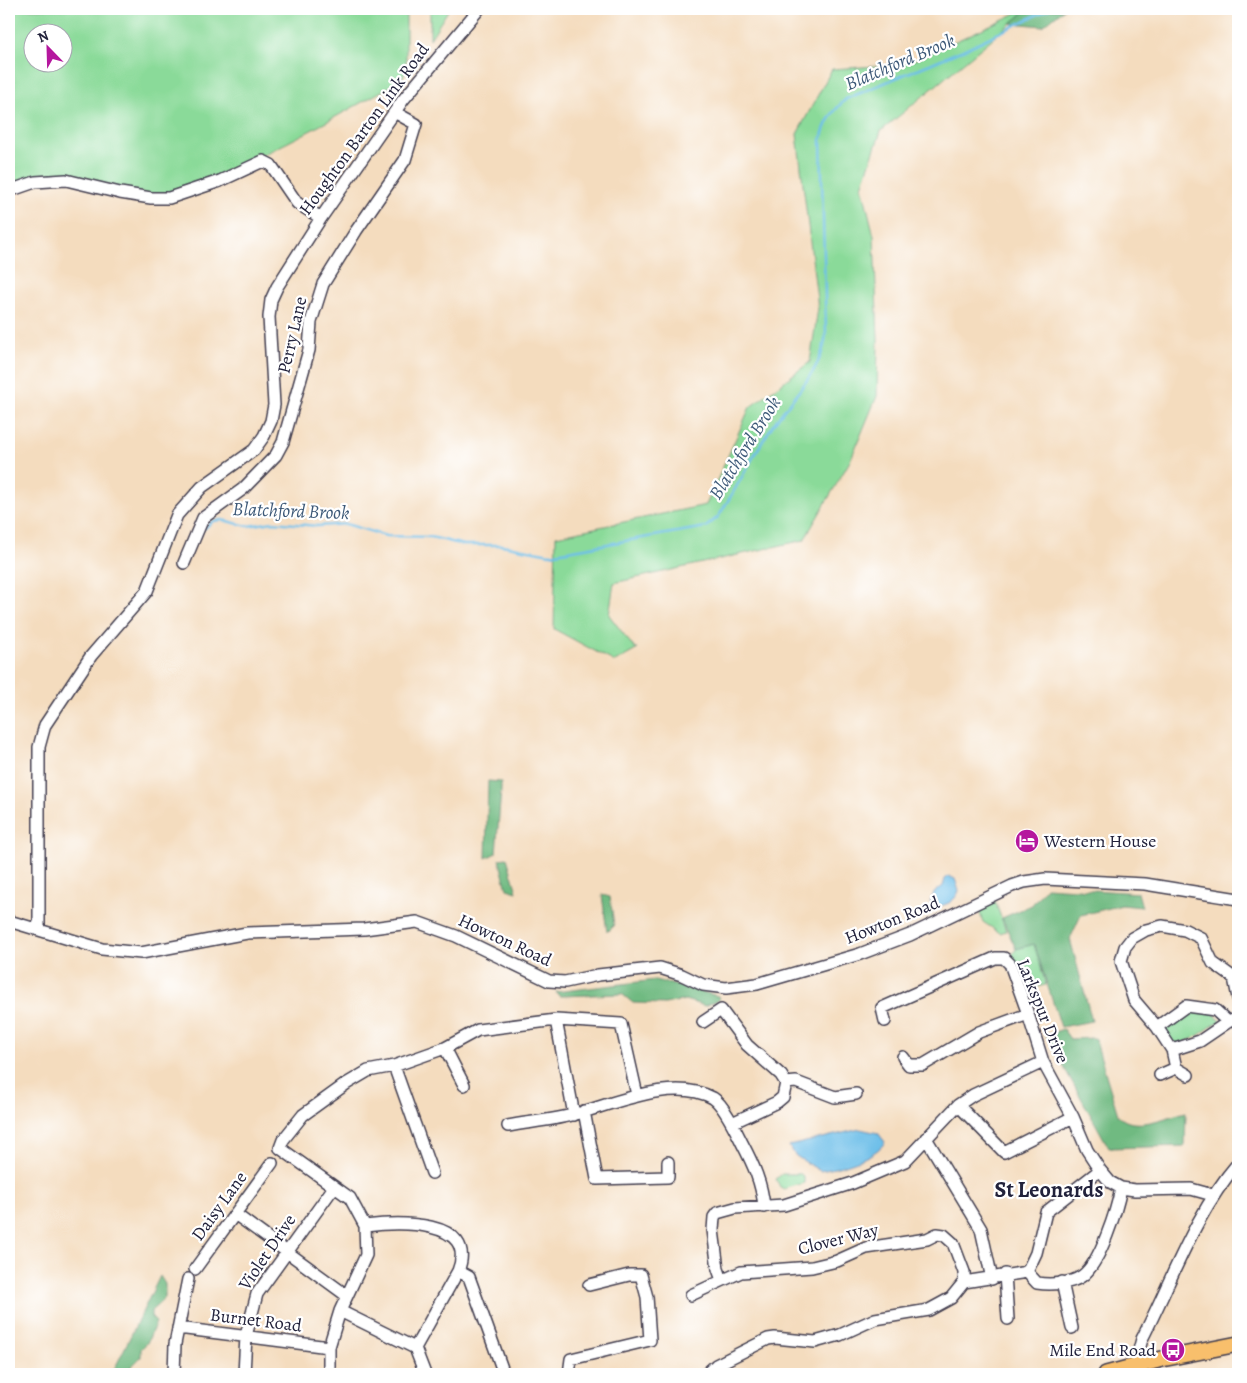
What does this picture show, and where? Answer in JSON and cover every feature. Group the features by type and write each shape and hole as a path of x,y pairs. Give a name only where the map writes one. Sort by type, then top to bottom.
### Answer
{"main road":[{"path":"1106,1374 1238,1344"}],"street":[{"name":"Houghton Barton Link Road","path":"40,930 40,747 45,725 91,656 147,591 177,515 202,487 254,450 264,436 271,421 274,405 269,317 271,300 284,274 320,218 425,71 479,9"},
{"name":"Perry Lane","path":"184,563 204,518 243,489 276,455 283,442 309,350 311,322 323,284 356,231 405,160 413,139 416,124 396,113"},
{"path":"9,191 36,182 66,180 120,194 169,198 220,181 263,161 271,165 297,204 320,218"},
{"name":"Howton Road","path":"9,922 102,949 140,953 247,932 270,930 294,933 319,929 364,929 416,922 456,936 549,981 565,982 615,973 660,968 682,975 703,985 726,988 757,984 860,954 910,935 1024,882 1050,878 1145,884 1238,900"},
{"path":"1188,1076 1176,1068 1172,1050 1158,1027 1134,1000 1121,961 1125,947 1132,938 1146,930 1162,926 1185,930 1201,938 1213,963 1236,978 1238,998"},
{"name":"Larkspur Drive","path":"885,1020 880,1003 995,958 1004,958 1010,964 1028,1014 1042,1062 1072,1117 1086,1150 1110,1182 1121,1188"},
{"path":"1172,1050 1200,1041 1235,1019 1238,1005"},
{"path":"1158,1027 1186,1006 1215,1010 1235,1019"},
{"path":"703,1022 721,1010 747,1045 775,1070 786,1083"},
{"path":"903,1057 908,1066 922,1065 980,1032 1028,1014"},
{"path":"556,1020 596,1179 668,1177 668,1162"},
{"path":"329,1374 329,1348 340,1311 366,1255 365,1226 350,1198 280,1148 280,1144 303,1115 346,1084 368,1071 394,1066 445,1048 478,1030 556,1020 621,1024 637,1095"},
{"path":"445,1048 464,1085"},
{"path":"722,1280 718,1269 713,1230 714,1217 717,1213 735,1208 784,1205 853,1183 905,1161 958,1105 973,1095 1042,1062"},
{"path":"394,1066 432,1173"},
{"path":"1160,1075 1176,1068"},
{"path":"786,1083 796,1082 835,1097 856,1094"},
{"path":"732,1123 777,1102 783,1097 786,1083"},
{"path":"508,1126 579,1113 637,1095 693,1090 715,1099 732,1123 757,1173 762,1189 764,1207"},
{"path":"958,1105 1004,1152 1072,1117"},
{"path":"926,1138 981,1229 992,1279"},
{"name":"Daisy Lane","path":"194,1269 272,1163"},
{"path":"1140,1365 1139,1350 1142,1339 1178,1264 1209,1203 1238,1163"},
{"path":"1026,1272 1036,1253 1046,1212 1100,1170"},
{"name":"Violet Drive","path":"244,1374 246,1336 257,1294 334,1186"},
{"path":"1026,1272 1037,1283 1051,1285 1082,1276 1094,1262 1117,1210 1121,1188 1135,1190 1191,1189 1209,1194"},
{"path":"235,1214 346,1295"},
{"path":"365,1226 426,1226 447,1232 459,1246 462,1258 458,1271 415,1348"},
{"name":"Clover Way","path":"691,1295 741,1272 812,1267 837,1261 866,1248 927,1239 937,1234 944,1235 953,1243 964,1272 964,1282"},
{"path":"458,1271 469,1277 504,1374"},
{"path":"706,1374 716,1365 768,1340 775,1338 815,1342 840,1335 875,1319 940,1306 951,1298 964,1282 1026,1272"},
{"path":"1005,1274 1008,1319"},
{"path":"569,1374 571,1359 650,1340 646,1297 640,1275 629,1275 589,1285"},
{"path":"174,1374 178,1328 188,1279"},
{"path":"1062,1282 1072,1328"},
{"path":"340,1311 415,1348 425,1374"},
{"name":"Burnet Road","path":"178,1328 329,1348"}],"green space":[{"path":"9,9 406,9 406,71 400,81 316,128 251,160 194,185 156,194 127,190 70,175 56,174 33,177 9,187"},
{"path":"430,9 449,9 430,39"},
{"path":"1028,9 881,131 862,186 874,236 878,340 877,396 850,461 804,540 614,583 609,615 635,649 638,649 615,662 554,629 556,536 706,505 750,407 810,362 818,308 797,134 832,69 892,65 917,59"},
{"path":"1028,9 1064,9 1043,26 1011,23"},
{"path":"488,781 501,782 501,790 496,853 486,858"},
{"path":"507,858 517,892 507,889 499,859"},
{"path":"1046,887 1138,893 1142,907 1122,905 1081,915 1070,939 1092,1021 1061,1027 1034,944 1016,949 1002,918 1032,905"},
{"path":"602,895 610,897 614,925 607,932"},
{"path":"995,901 1006,931 1000,933 983,922 978,908"},
{"path":"1034,944 1046,985 1026,989 1017,966 1010,958 1016,949"},
{"path":"655,980 718,996 719,1000 705,1006 685,1000 665,1004 633,1003 622,994 559,996 556,992"},
{"path":"1187,1010 1214,1013 1220,1021 1186,1042 1172,1044 1163,1027"},
{"path":"1063,1029 1070,1039 1095,1038 1118,1115 1124,1120 1132,1123 1150,1122 1186,1112 1185,1146 1109,1148 1046,1035"},
{"path":"782,1174 801,1174 804,1177 804,1183 784,1189 780,1187 776,1179"},
{"path":"160,1276 165,1284 165,1298 151,1311 151,1317 156,1322 147,1343 141,1349 141,1357 132,1366 133,1374 112,1374"}],"water":[{"path":"949,876 955,879 959,891 949,903 934,907 930,902 934,893 943,886 945,879"},
{"path":"860,1129 878,1133 885,1142 874,1153 856,1161 820,1171 796,1156 789,1146"}],"waterway":[{"name":"Blatchford Brook","path":"205,528 213,521 222,520 248,526 273,522 318,526 346,524 386,536 431,537 464,545 502,545 550,554 706,527 718,517 771,428 812,373 819,361 823,348 826,334 821,140 830,117 846,99 963,50 1049,9"}],"place":[{"name":"Western House","path":"1027,841"},
{"name":"Mile End Road","path":"1173,1350"}],"district":[{"name":"St Leonards","path":"1049,1190"}]}
